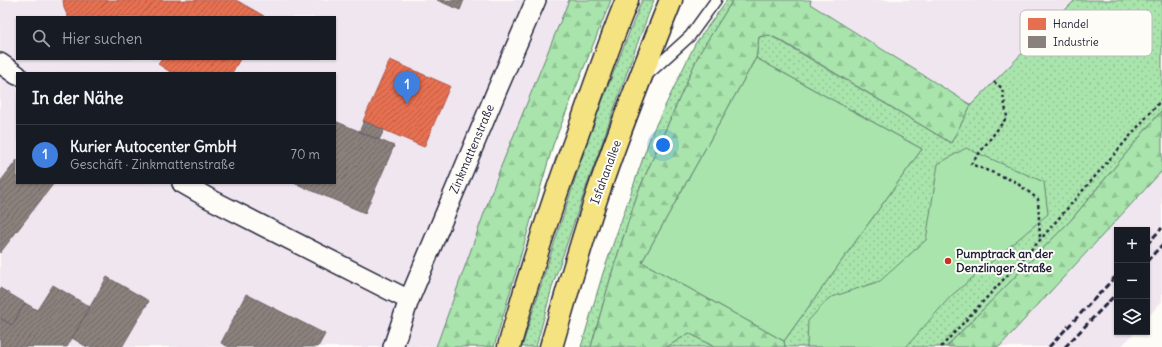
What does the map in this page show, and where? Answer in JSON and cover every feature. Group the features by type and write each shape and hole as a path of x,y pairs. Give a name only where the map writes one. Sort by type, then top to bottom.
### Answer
{"highway":[{"path":"509,347 524,292 560,182 627,0"},
{"name":"Isfahanallee","path":"552,347 592,210 638,84 671,0"}],"street":[{"name":"Zinkmattenstraße","path":"393,347 410,300 536,0"},
{"path":"0,63 16,74"},
{"path":"184,184 210,199 410,300"}],"lane":[{"path":"638,84 690,36 716,0"}],"path":[{"path":"994,82 1002,88 1007,117 971,164 1014,181 1038,199 1040,240"},
{"path":"941,347 1040,240 1162,99"}],"shaded area":[{"path":"0,0 569,0 500,169 436,347 0,347"},
{"path":"811,0 1075,0 1065,10 1020,10 1020,56 971,105 809,3"},
{"path":"1162,171 1162,301 1150,315 1150,227 1114,227 1114,335 1132,335 1121,347 999,347"}],"green space":[{"path":"569,0 611,0 553,145 494,347 436,347 500,169"},
{"path":"642,0 654,0 636,47 553,284 536,347 522,347 591,130"},
{"path":"727,0 733,0 699,54 638,192 613,269 591,347 581,347 603,273 651,135 695,44"},
{"path":"733,0 811,0 810,4 971,105 951,143 782,41 769,35 759,37 756,58 642,262 784,341 785,347 714,347 689,333 667,347 591,347 613,269 638,192 699,54"},
{"path":"1075,0 1162,0 1162,110 1071,220 946,347 785,347 784,341 922,149 756,58 759,37 769,35 782,42 951,143 971,105 1020,56 1152,56 1152,10 1065,10"},
{"path":"756,58 922,149 784,341 642,262"},
{"path":"1162,110 1162,171 999,347 946,347 1071,220"},
{"name":"Pumptrack an der Denzlinger Straße","path":"966,148 1044,182 1048,214 951,296 906,347 807,347 808,321 829,298 880,281 926,240 938,164"},
{"path":"689,333 714,347 667,347"}],"building: Handel":[{"path":"63,0 236,0 264,16 68,16 64,8"},
{"path":"160,60 239,60 233,72 170,72 158,64"},
{"path":"390,60 450,86 424,147 363,121"}],"building: Industrie":[{"path":"437,0 464,0 460,10"},
{"path":"336,121 394,146 365,213 296,184 336,184"},
{"path":"364,121 384,130 379,140 359,132"},
{"path":"16,161 16,184 53,184 0,253 0,182"},
{"path":"107,277 149,301 122,347 87,347 72,338"},
{"path":"53,285 90,307 67,347 0,347 0,318 12,325 25,303 37,310"},
{"path":"0,288 25,303 12,325 0,318"},
{"path":"246,294 325,334 318,347 229,347 221,343"}],"railway":[{"path":"1150,241 1162,228"},
{"path":"1150,258 1162,245"},
{"path":"1049,347 1114,278"},
{"path":"1065,347 1114,296"}],"place":[{"name":"Kurier Autocenter GmbH","path":"407,104"},
{"name":"Pumptrack an der Denzlinger Straße","path":"948,261"}]}
